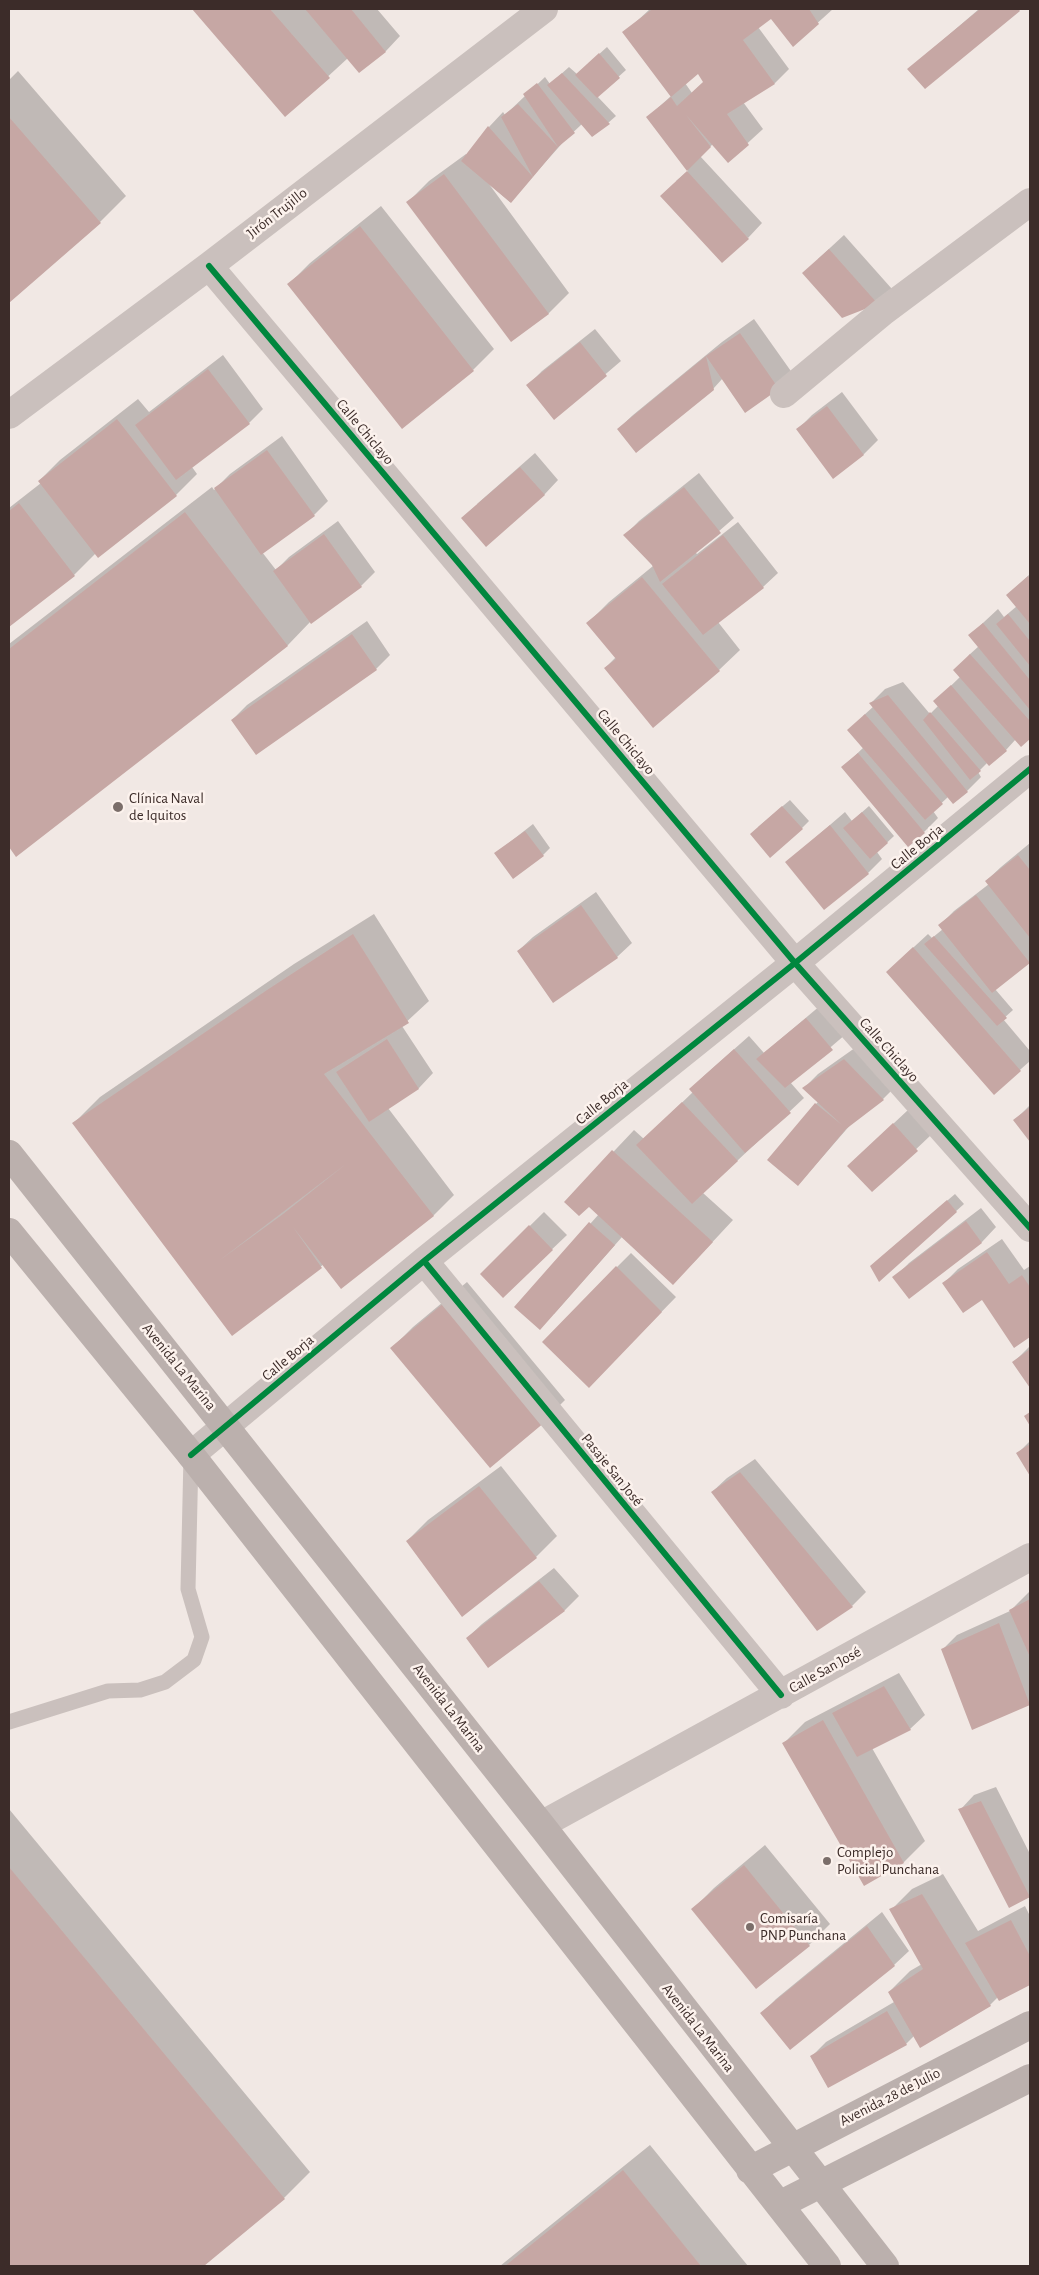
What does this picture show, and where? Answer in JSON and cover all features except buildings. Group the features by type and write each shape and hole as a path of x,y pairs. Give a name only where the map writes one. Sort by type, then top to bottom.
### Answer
{"main road":[{"name":"Avenida La Marina","path":"9,1154 541,1825 791,2148 885,2266"},
{"path":"9,1232 191,1455 827,2266"},
{"name":"Avenida 28 de Julio","path":"750,2170 1030,2025"},
{"path":"779,2205 1030,2078"}],"street":[{"name":"Jirón Trujillo","path":"9,415 209,266 544,9"},
{"path":"784,394 884,311 1030,202"},
{"name":"Calle Chiclayo","path":"209,266 795,963 1030,1228"},
{"name":"Calle Borja","path":"191,1455 424,1261 795,963 1030,769"},
{"name":"Pasaje San José","path":"424,1261 780,1695"},
{"name":"Calle San José","path":"541,1825 1030,1557"}],"lane":[{"path":"9,1722 108,1691 140,1690 165,1682 194,1660 202,1637 188,1589 191,1455"}],"cycle path":[{"path":"209,266 795,963 1030,1228"},
{"path":"191,1455 424,1261 795,963 1030,769"},
{"path":"424,1261 781,1695"}],"place":[{"name":"Clínica Naval de Iquitos","path":"118,807"},
{"name":"Complejo Policial Punchana","path":"827,1861"},
{"name":"Comisaría PNP Punchana","path":"750,1927"}]}
